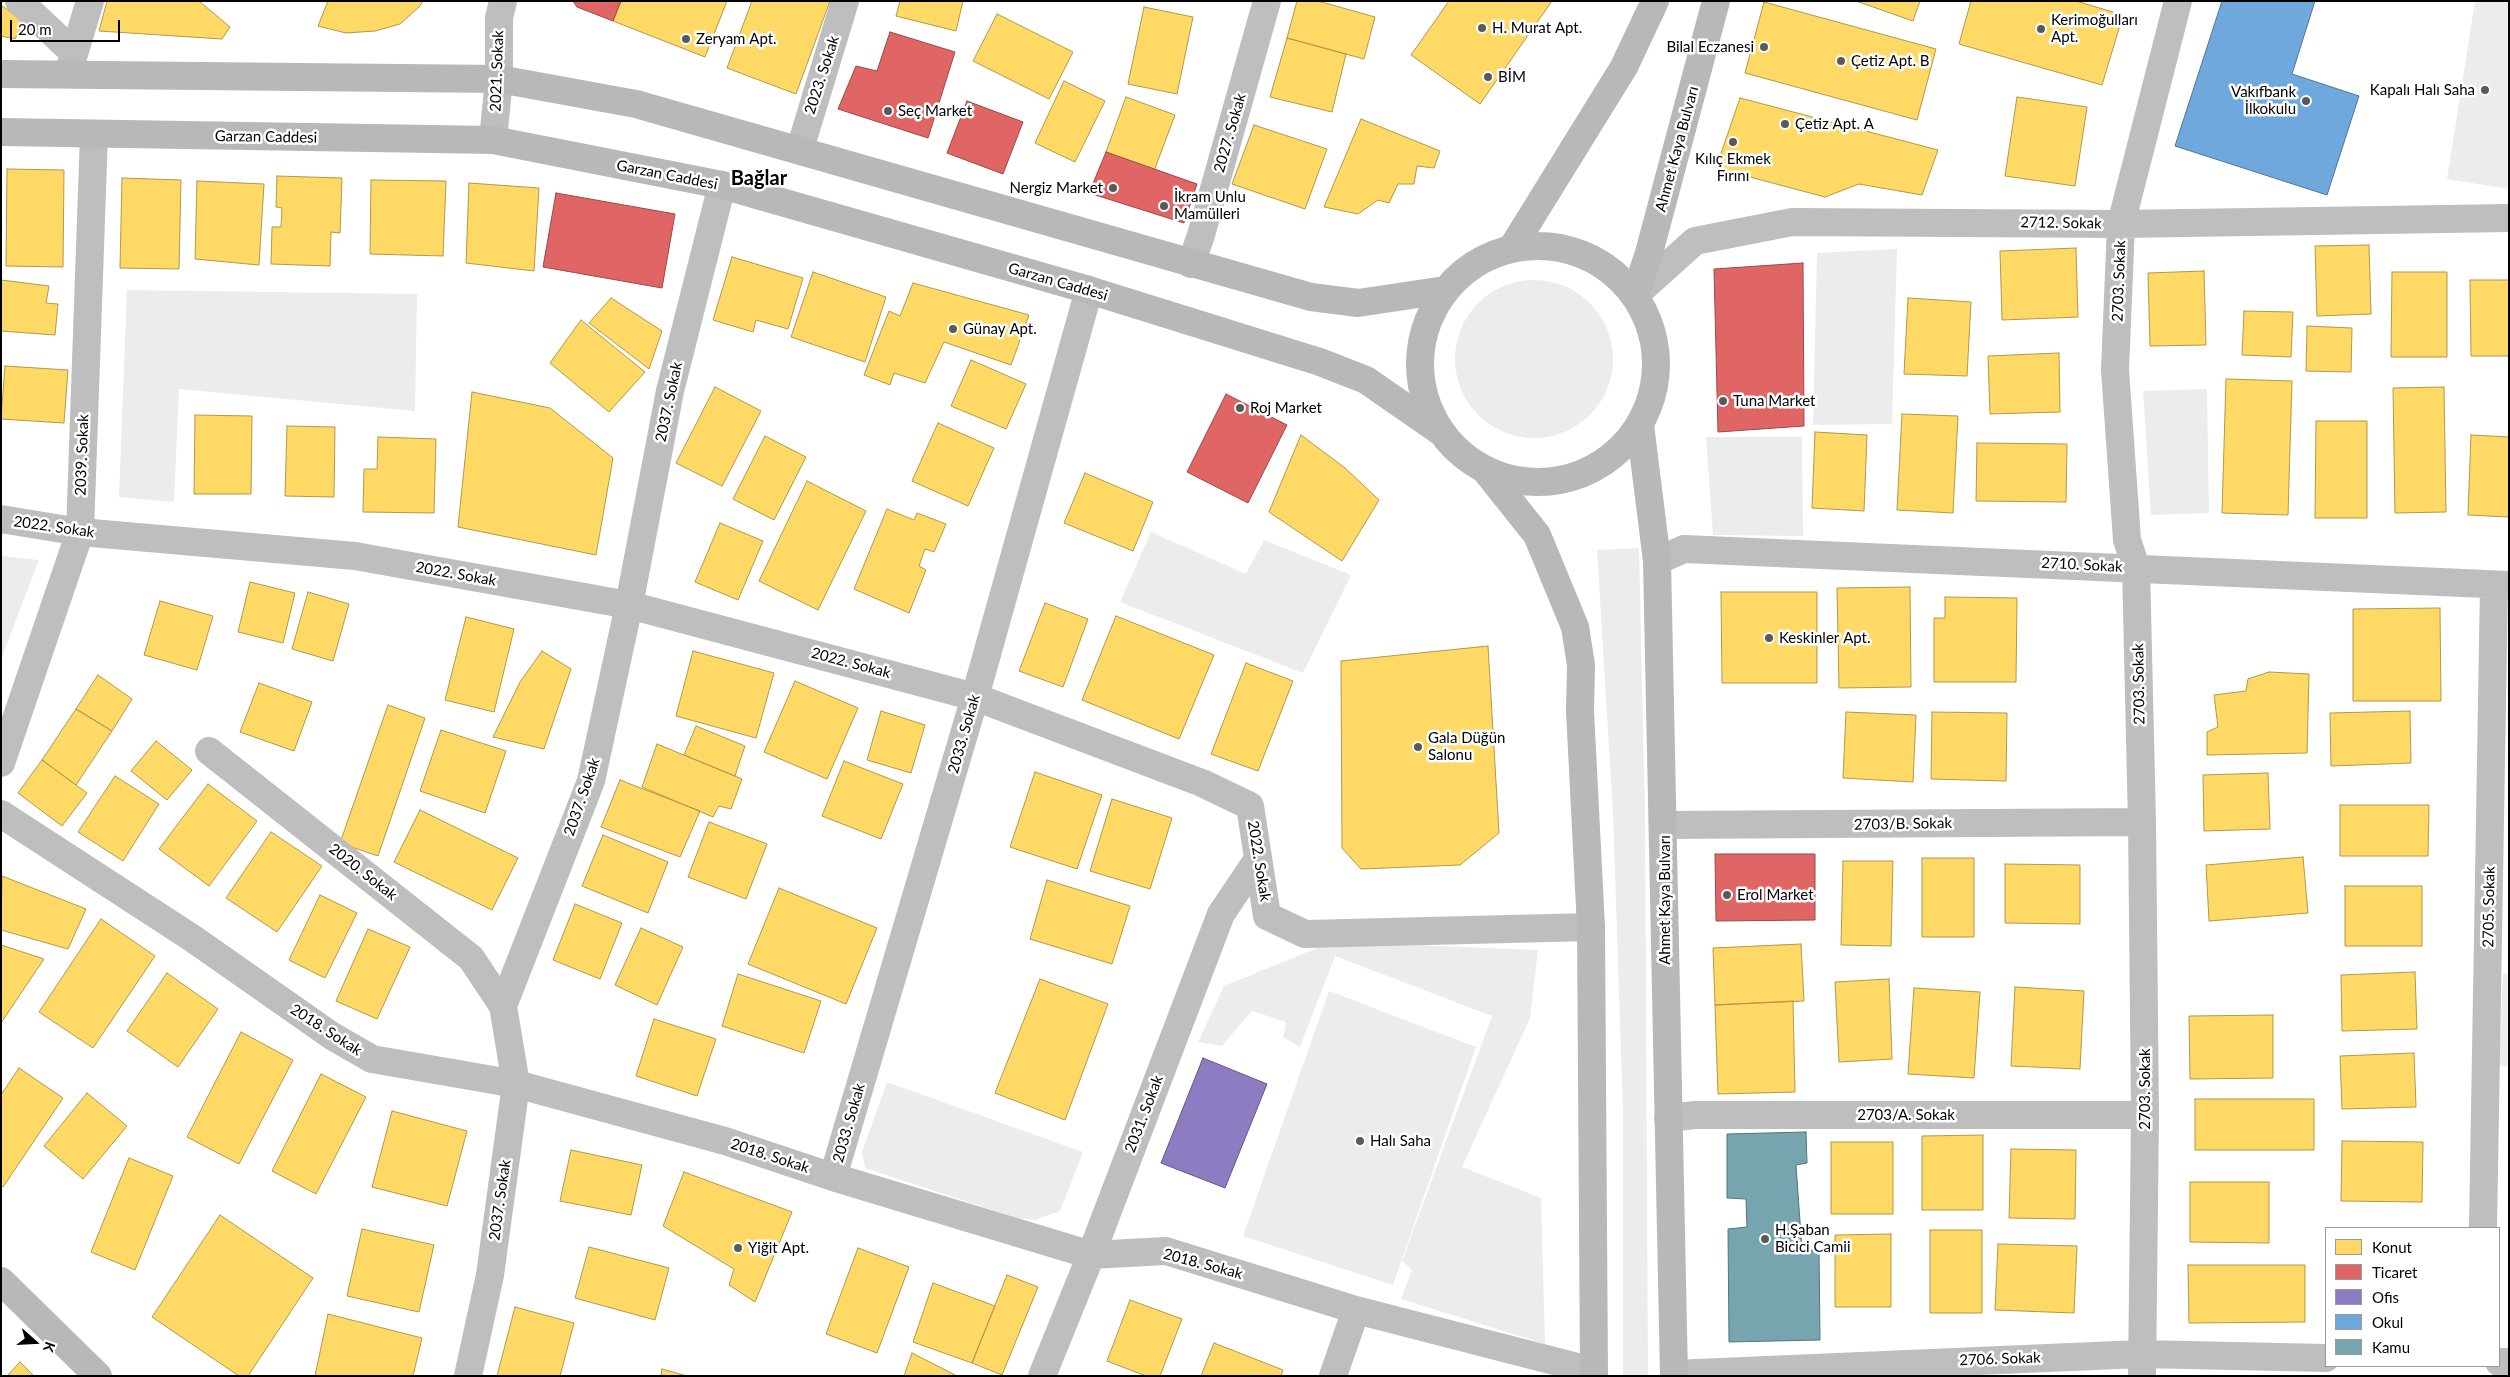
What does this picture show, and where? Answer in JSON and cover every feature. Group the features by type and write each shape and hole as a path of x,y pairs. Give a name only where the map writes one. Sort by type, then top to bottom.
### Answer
{"main road":[{"path":"1512,248 1620,74 1655,1"},
{"name":"Ahmet Kaya Bulvarı","path":"1635,296 1650,253 1716,1"},
{"path":"1,74 71,64 499,79 636,104 800,149 1191,264 1311,297 1350,302 1445,290"},
{"name":"Garzan Caddesi","path":"1,132 493,140 722,185 1089,290 1320,362 1366,380 1441,432"},
{"path":"1547,245 1581,253 1611,270 1635,296 1651,326 1657,360 1653,394 1640,425 1616,454 1586,473 1550,483 1514,481 1486,471 1461,455 1441,432 1427,406 1420,376 1421,345 1430,316 1445,290 1476,264 1512,248 1547,245"},
{"name":"Ahmet Kaya Bulvarı","path":"1640,425 1658,561 1674,1375"},
{"path":"1486,471 1537,535 1575,627 1581,664 1580,711 1591,927 1594,1373"},
{"path":"1,1281 98,1376"}],"street":[{"path":"19,1 71,64"},
{"path":"71,64 90,1"},
{"name":"2021. Sokak","path":"493,140 499,79 498,18 503,1"},
{"name":"2023. Sokak","path":"800,149 845,1"},
{"name":"2027. Sokak","path":"1191,264 1201,236 1267,1"},
{"name":"2703. Sokak","path":"2141,1365 2145,1115 2142,822 2136,567 2127,540 2115,370 2120,224 2178,1"},
{"name":"2039. Sokak","path":"1,763 80,532 94,134"},
{"name":"2037. Sokak","path":"468,1376 490,1275 516,1084 503,1006 591,780 629,604 670,392 722,185"},
{"name":"2712. Sokak","path":"1635,296 1695,241 1792,222 2120,224 2509,218"},
{"name":"2033. Sokak","path":"833,1177 975,697 1089,290"},
{"name":"2022. Sokak","path":"1,519 80,532 355,556 629,604 975,697 1202,783 1250,806 1268,916 1305,934 1591,927"},
{"name":"2710. Sokak","path":"1658,561 1684,549 2136,567 2501,585"},
{"name":"2705. Sokak","path":"2483,1227 2501,585"},
{"name":"2020. Sokak","path":"209,751 472,958 503,1006"},
{"name":"2018. Sokak","path":"1,814 192,938 332,1036 372,1059 516,1084 724,1141 833,1177 1091,1255 1166,1251 1356,1310 1594,1373"},
{"name":"2703/B. Sokak","path":"1664,825 2142,822"},
{"name":"2031. Sokak","path":"1042,1376 1091,1255 1221,914 1258,859"},
{"name":"2703/A. Sokak","path":"1668,1118 1695,1115 2145,1115"},
{"path":"1333,1376 1356,1310"},
{"name":"2706. Sokak","path":"1674,1375 2141,1365 2325,1358"}],"shaded area":[{"name":"Kapalı Halı Saha","path":"2475,1 2509,1 2509,189 2447,179"},
{"path":"1897,249 1892,424 1813,425 1817,253"},
{"path":"1534,280 1564,286 1590,303 1607,329 1613,359 1607,389 1590,415 1564,432 1534,438 1504,432 1478,415 1461,389 1455,359 1461,329 1478,303 1504,286"},
{"path":"127,290 417,294 415,411 179,389 174,502 119,497"},
{"path":"2207,389 2209,513 2151,515 2143,391"},
{"path":"1706,437 1802,437 1803,536 1713,535"},
{"path":"1151,532 1246,574 1264,540 1351,575 1303,673 1120,602"},
{"path":"1639,548 1645,812 1648,1376 1623,1376 1623,1112 1613,813 1597,550"},
{"path":"1,556 39,560 1,659"},
{"path":"1332,942 1538,950 1530,1018 1462,1167 1541,1198 1545,1344 1401,1299 1412,1270 1402,1261 1492,1016 1335,956 1300,1047 1283,1037 1286,1022 1252,1011 1222,1046 1198,1042 1224,986"},
{"path":"2503,974 2509,974 2509,1066 2499,1066"},
{"name":"Halı Saha","path":"1329,991 1476,1047 1393,1285 1243,1236"},
{"path":"887,1082 1083,1152 1060,1211 1035,1220 1017,1218 865,1168 862,1152"}],"building: Konut":[{"path":"107,1 199,1 230,27 222,39 99,31"},
{"path":"328,1 423,1 400,24 375,31 346,33 318,26"},
{"name":"Zeryam Apt.","path":"621,1 727,1 705,57 613,21"},
{"path":"752,1 830,1 796,94 727,68"},
{"path":"900,1 963,1 956,31 896,16"},
{"path":"1297,1 1318,1 1375,17 1364,59 1287,38"},
{"name":"H. Murat Apt.","path":"1449,1 1552,1 1480,104 1411,55"},
{"path":"1856,1 1920,1 1913,21"},
{"name":"Kerimoğulları Apt.","path":"1971,1 2076,1 2123,15 2102,85 1959,44"},
{"name":"Çetiz Apt. B","path":"1764,2 1936,49 1917,120 1745,73"},
{"path":"1,5 24,22 15,39 1,36"},
{"path":"1144,7 1193,17 1177,94 1128,84"},
{"path":"997,14 1073,52 1049,99 973,61"},
{"path":"1287,38 1346,54 1332,112 1270,97"},
{"path":"1064,81 1105,101 1075,162 1035,143"},
{"path":"1126,97 1175,115 1154,171 1106,152"},
{"path":"2017,97 2087,107 2075,186 2005,176"},
{"name":"Çetiz Apt. A","path":"1740,98 1938,150 1922,195 1859,184 1825,197 1716,168"},
{"path":"1361,119 1440,151 1434,168 1417,166 1414,184 1398,184 1389,203 1378,200 1358,214 1324,207"},
{"path":"1254,125 1327,149 1305,209 1232,184"},
{"path":"7,169 64,170 63,267 6,266"},
{"path":"277,176 342,178 340,233 331,232 330,266 271,264 272,227 281,227 282,208 276,207"},
{"path":"122,178 181,180 179,269 120,268"},
{"path":"371,180 446,181 443,256 370,254"},
{"path":"197,181 264,184 259,265 195,259"},
{"path":"469,183 539,188 534,271 466,263"},
{"path":"2369,245 2371,314 2317,316 2315,246"},
{"path":"2076,248 2078,317 2002,320 2000,251"},
{"path":"732,257 803,278 788,329 756,320 753,332 713,320"},
{"path":"2204,271 2206,345 2150,346 2148,273"},
{"path":"813,272 886,297 865,362 791,337"},
{"path":"2392,272 2447,272 2447,357 2391,357"},
{"path":"1,280 49,286 46,303 58,304 55,335 1,331"},
{"path":"2470,280 2509,280 2509,356 2471,356"},
{"name":"Günay Apt.","path":"913,283 1029,315 1011,365 944,342 925,383 894,373 890,385 864,375 889,311 900,316"},
{"path":"611,298 662,331 649,369 589,323"},
{"path":"1908,298 1971,302 1967,376 1904,374"},
{"path":"2244,311 2293,312 2291,357 2242,355"},
{"path":"581,320 645,372 609,412 550,363"},
{"path":"2307,326 2352,328 2351,372 2306,371"},
{"path":"2059,353 2060,412 1990,414 1988,356"},
{"path":"971,360 1026,384 1006,429 951,406"},
{"path":"5,366 68,370 64,423 1,419"},
{"path":"2226,379 2292,381 2288,515 2222,513"},
{"path":"715,387 761,411 722,486 676,463"},
{"path":"2444,387 2446,512 2395,513 2393,388"},
{"path":"472,392 550,408 613,458 596,555 458,527"},
{"path":"1902,414 1958,416 1953,513 1897,510"},
{"path":"195,415 252,416 251,494 194,494"},
{"path":"2316,421 2367,421 2367,518 2315,518"},
{"path":"938,423 994,448 968,506 912,481"},
{"path":"287,426 335,427 334,497 285,496"},
{"path":"1815,432 1867,435 1864,511 1812,508"},
{"path":"1301,435 1345,468 1379,500 1342,561 1269,512"},
{"path":"2471,435 2509,437 2509,517 2468,515"},
{"path":"765,436 806,457 774,520 733,499"},
{"path":"378,437 436,439 434,513 363,512 364,469 377,469"},
{"path":"1977,443 2067,444 2066,502 1976,501"},
{"path":"1085,473 1153,502 1133,551 1064,523"},
{"path":"807,481 866,511 818,610 759,581"},
{"path":"887,509 914,520 917,513 946,524 934,552 925,549 919,566 926,570 909,613 854,589"},
{"path":"720,523 763,541 738,600 695,582"},
{"path":"250,582 295,593 283,643 238,632"},
{"path":"1910,587 1911,687 1839,688 1837,588"},
{"path":"308,592 349,604 333,661 292,649"},
{"name":"Keskinler Apt.","path":"1721,592 1817,592 1817,683 1722,683"},
{"path":"1945,597 2017,598 2016,682 1934,682 1934,618 1945,618"},
{"path":"160,601 213,616 197,670 144,655"},
{"path":"1045,603 1088,619 1063,687 1019,671"},
{"path":"2440,608 2441,701 2353,701 2353,609"},
{"path":"1116,616 1214,655 1179,739 1082,700"},
{"path":"466,617 514,629 494,712 445,700"},
{"name":"Gala Düğün Salonu","path":"1488,646 1499,833 1460,865 1361,869 1342,848 1341,661"},
{"path":"542,651 571,669 544,749 493,737 520,682"},
{"path":"693,651 774,673 756,738 676,716"},
{"path":"1246,663 1293,681 1258,771 1211,754"},
{"path":"2269,672 2309,674 2307,753 2207,755 2207,732 2218,727 2214,695 2246,691 2248,679"},
{"path":"98,675 132,699 112,731 76,709"},
{"path":"795,681 858,708 827,779 764,752"},
{"path":"259,683 312,702 294,751 240,732"},
{"path":"388,705 425,718 378,856 340,843"},
{"path":"76,709 112,731 76,785 42,760"},
{"path":"881,711 925,725 911,773 867,760"},
{"path":"2410,711 2411,763 2331,766 2330,713"},
{"path":"1846,712 1916,715 1913,782 1843,778"},
{"path":"1932,712 2007,713 2006,781 1931,779"},
{"path":"696,726 745,746 735,776 684,755"},
{"path":"441,730 506,751 485,813 420,791"},
{"path":"156,741 192,770 167,800 131,771"},
{"path":"657,744 742,779 731,809 719,806 713,817 642,787"},
{"path":"42,760 87,793 62,826 18,793"},
{"path":"844,761 903,784 881,839 822,816"},
{"path":"1035,772 1102,795 1077,869 1010,847"},
{"path":"2268,773 2270,829 2204,831 2203,775"},
{"path":"115,776 159,804 123,861 78,832"},
{"path":"620,780 700,811 680,857 601,827"},
{"path":"208,784 257,821 209,886 159,849"},
{"path":"1112,799 1172,818 1150,889 1090,871"},
{"path":"2340,805 2429,805 2428,856 2340,856"},
{"path":"420,810 518,858 492,910 394,862"},
{"path":"709,822 767,844 746,899 688,877"},
{"path":"271,832 322,866 277,932 226,898"},
{"path":"603,835 668,862 648,913 582,886"},
{"path":"2303,857 2308,913 2209,921 2206,865"},
{"path":"1922,858 1974,858 1974,937 1922,937"},
{"path":"1843,861 1893,861 1891,946 1841,945"},
{"path":"2005,864 2080,865 2080,924 2005,923"},
{"path":"2,876 86,909 68,949 1,930"},
{"path":"1047,880 1130,906 1112,964 1030,939"},
{"path":"2345,886 2422,886 2422,946 2345,946"},
{"path":"779,888 877,928 846,1004 748,964"},
{"path":"320,895 357,913 325,978 289,960"},
{"path":"575,904 622,923 600,979 553,960"},
{"path":"101,919 155,956 93,1048 39,1012"},
{"path":"641,928 683,947 657,1005 615,985"},
{"path":"368,929 410,947 377,1019 336,1001"},
{"path":"1801,944 1804,1001 1715,1005 1713,948"},
{"path":"1,945 44,959 1,1023"},
{"path":"2415,972 2417,1029 2342,1031 2341,975"},
{"path":"167,973 218,1009 178,1067 127,1031"},
{"path":"738,974 821,1001 804,1053 722,1026"},
{"path":"1040,979 1108,1004 1065,1120 995,1093"},
{"path":"1889,979 1892,1059 1839,1062 1835,982"},
{"path":"2015,987 2084,991 2080,1069 2011,1066"},
{"path":"1914,988 1980,992 1974,1078 1908,1074"},
{"path":"1793,1001 1795,1092 1718,1094 1715,1005"},
{"path":"2273,1015 2273,1078 2190,1079 2189,1016"},
{"path":"654,1019 716,1039 697,1096 636,1076"},
{"path":"241,1032 293,1060 239,1164 187,1137"},
{"path":"2414,1053 2416,1107 2342,1109 2340,1056"},
{"path":"19,1068 63,1098 3,1187 1,1186 1,1095"},
{"path":"321,1074 366,1097 316,1194 272,1171"},
{"path":"87,1093 127,1126 83,1179 44,1146"},
{"path":"2195,1099 2314,1099 2314,1150 2195,1150"},
{"path":"392,1111 467,1131 447,1206 372,1187"},
{"path":"1983,1135 1983,1210 1922,1210 1922,1136"},
{"path":"2342,1141 2423,1142 2422,1202 2341,1201"},
{"path":"1831,1142 1893,1142 1893,1214 1831,1214"},
{"path":"2011,1149 2076,1150 2075,1219 2009,1218"},
{"path":"571,1150 642,1165 631,1215 560,1201"},
{"path":"129,1158 173,1176 135,1270 91,1252"},
{"name":"Yiğit Apt.","path":"684,1172 792,1212 755,1302 729,1285 734,1269 663,1226"},
{"path":"2190,1182 2269,1182 2269,1243 2190,1242"},
{"path":"220,1215 313,1278 248,1376 239,1376 152,1317"},
{"path":"362,1229 434,1245 419,1312 347,1296"},
{"path":"1930,1230 1982,1230 1982,1313 1930,1313"},
{"path":"1891,1234 1891,1307 1835,1307 1835,1235"},
{"path":"1998,1244 2077,1246 2074,1313 1995,1310"},
{"path":"589,1247 669,1268 655,1320 575,1298"},
{"path":"858,1248 909,1267 877,1353 826,1334"},
{"path":"2188,1265 2305,1265 2305,1322 2189,1323"},
{"path":"1007,1275 1038,1287 1002,1375 972,1363"},
{"path":"933,1283 995,1306 972,1363 913,1342"},
{"path":"1130,1300 1182,1319 1160,1376 1146,1376 1107,1361"},
{"path":"515,1307 574,1323 560,1376 497,1376"},
{"path":"328,1314 422,1338 413,1376 315,1376"},
{"path":"1214,1343 1283,1370 1281,1376 1201,1376"},
{"path":"912,1353 957,1376 904,1376"},
{"path":"20,1362 34,1376 7,1376"},
{"path":"662,1369 687,1376 661,1376"}],"building: Ticaret":[{"path":"573,1 621,1 613,21 577,7"},
{"path":"890,32 955,52 928,138 838,109 856,66 877,71"},
{"path":"967,101 1023,122 1003,174 947,153"},
{"path":"1106,152 1197,184 1184,223 1089,193"},
{"path":"556,193 675,214 662,288 543,267"},
{"path":"1803,263 1804,426 1718,432 1714,269"},
{"path":"1226,394 1287,425 1248,503 1187,472"},
{"path":"1715,854 1815,854 1815,920 1716,921"}],"building: Ofis":[{"path":"1203,1058 1267,1084 1225,1188 1161,1163"}],"building: Okul":[{"path":"2222,1 2315,1 2292,74 2359,96 2327,195 2175,146"}],"building: Kamu":[{"name":"H.Şaban Bicici Camii","path":"1806,1132 1807,1163 1796,1165 1802,1250 1819,1250 1820,1340 1729,1342 1728,1229 1747,1227 1746,1199 1727,1198 1727,1134"}],"place":[{"name":"H. Murat Apt.","path":"1482,28"},
{"name":"Kerimoğulları Apt.","path":"2041,29"},
{"name":"Zeryam Apt.","path":"686,39"},
{"name":"Bilal Eczanesi","path":"1764,47"},
{"name":"Çetiz Apt. B","path":"1841,61"},
{"name":"BİM","path":"1488,77"},
{"name":"Kapalı Halı Saha","path":"2485,90"},
{"name":"Vakıfbank İlkokulu","path":"2306,101"},
{"name":"Seç Market","path":"888,111"},
{"name":"Çetiz Apt. A","path":"1785,124"},
{"name":"Kılıç Ekmek Fırını","path":"1733,142"},
{"name":"Nergiz Market","path":"1113,188"},
{"name":"İkram Unlu Mamülleri","path":"1164,206"},
{"name":"Günay Apt.","path":"953,329"},
{"name":"Tuna Market","path":"1723,401"},
{"name":"Roj Market","path":"1240,408"},
{"name":"Keskinler Apt.","path":"1769,638"},
{"name":"Gala Düğün Salonu","path":"1418,747"},
{"name":"Erol Market","path":"1727,895"},
{"name":"Halı Saha","path":"1360,1141"},
{"name":"H.Şaban Bicici Camii","path":"1765,1239"},
{"name":"Yiğit Apt.","path":"738,1248"}],"district":[{"name":"Bağlar","path":"759,179"}]}
